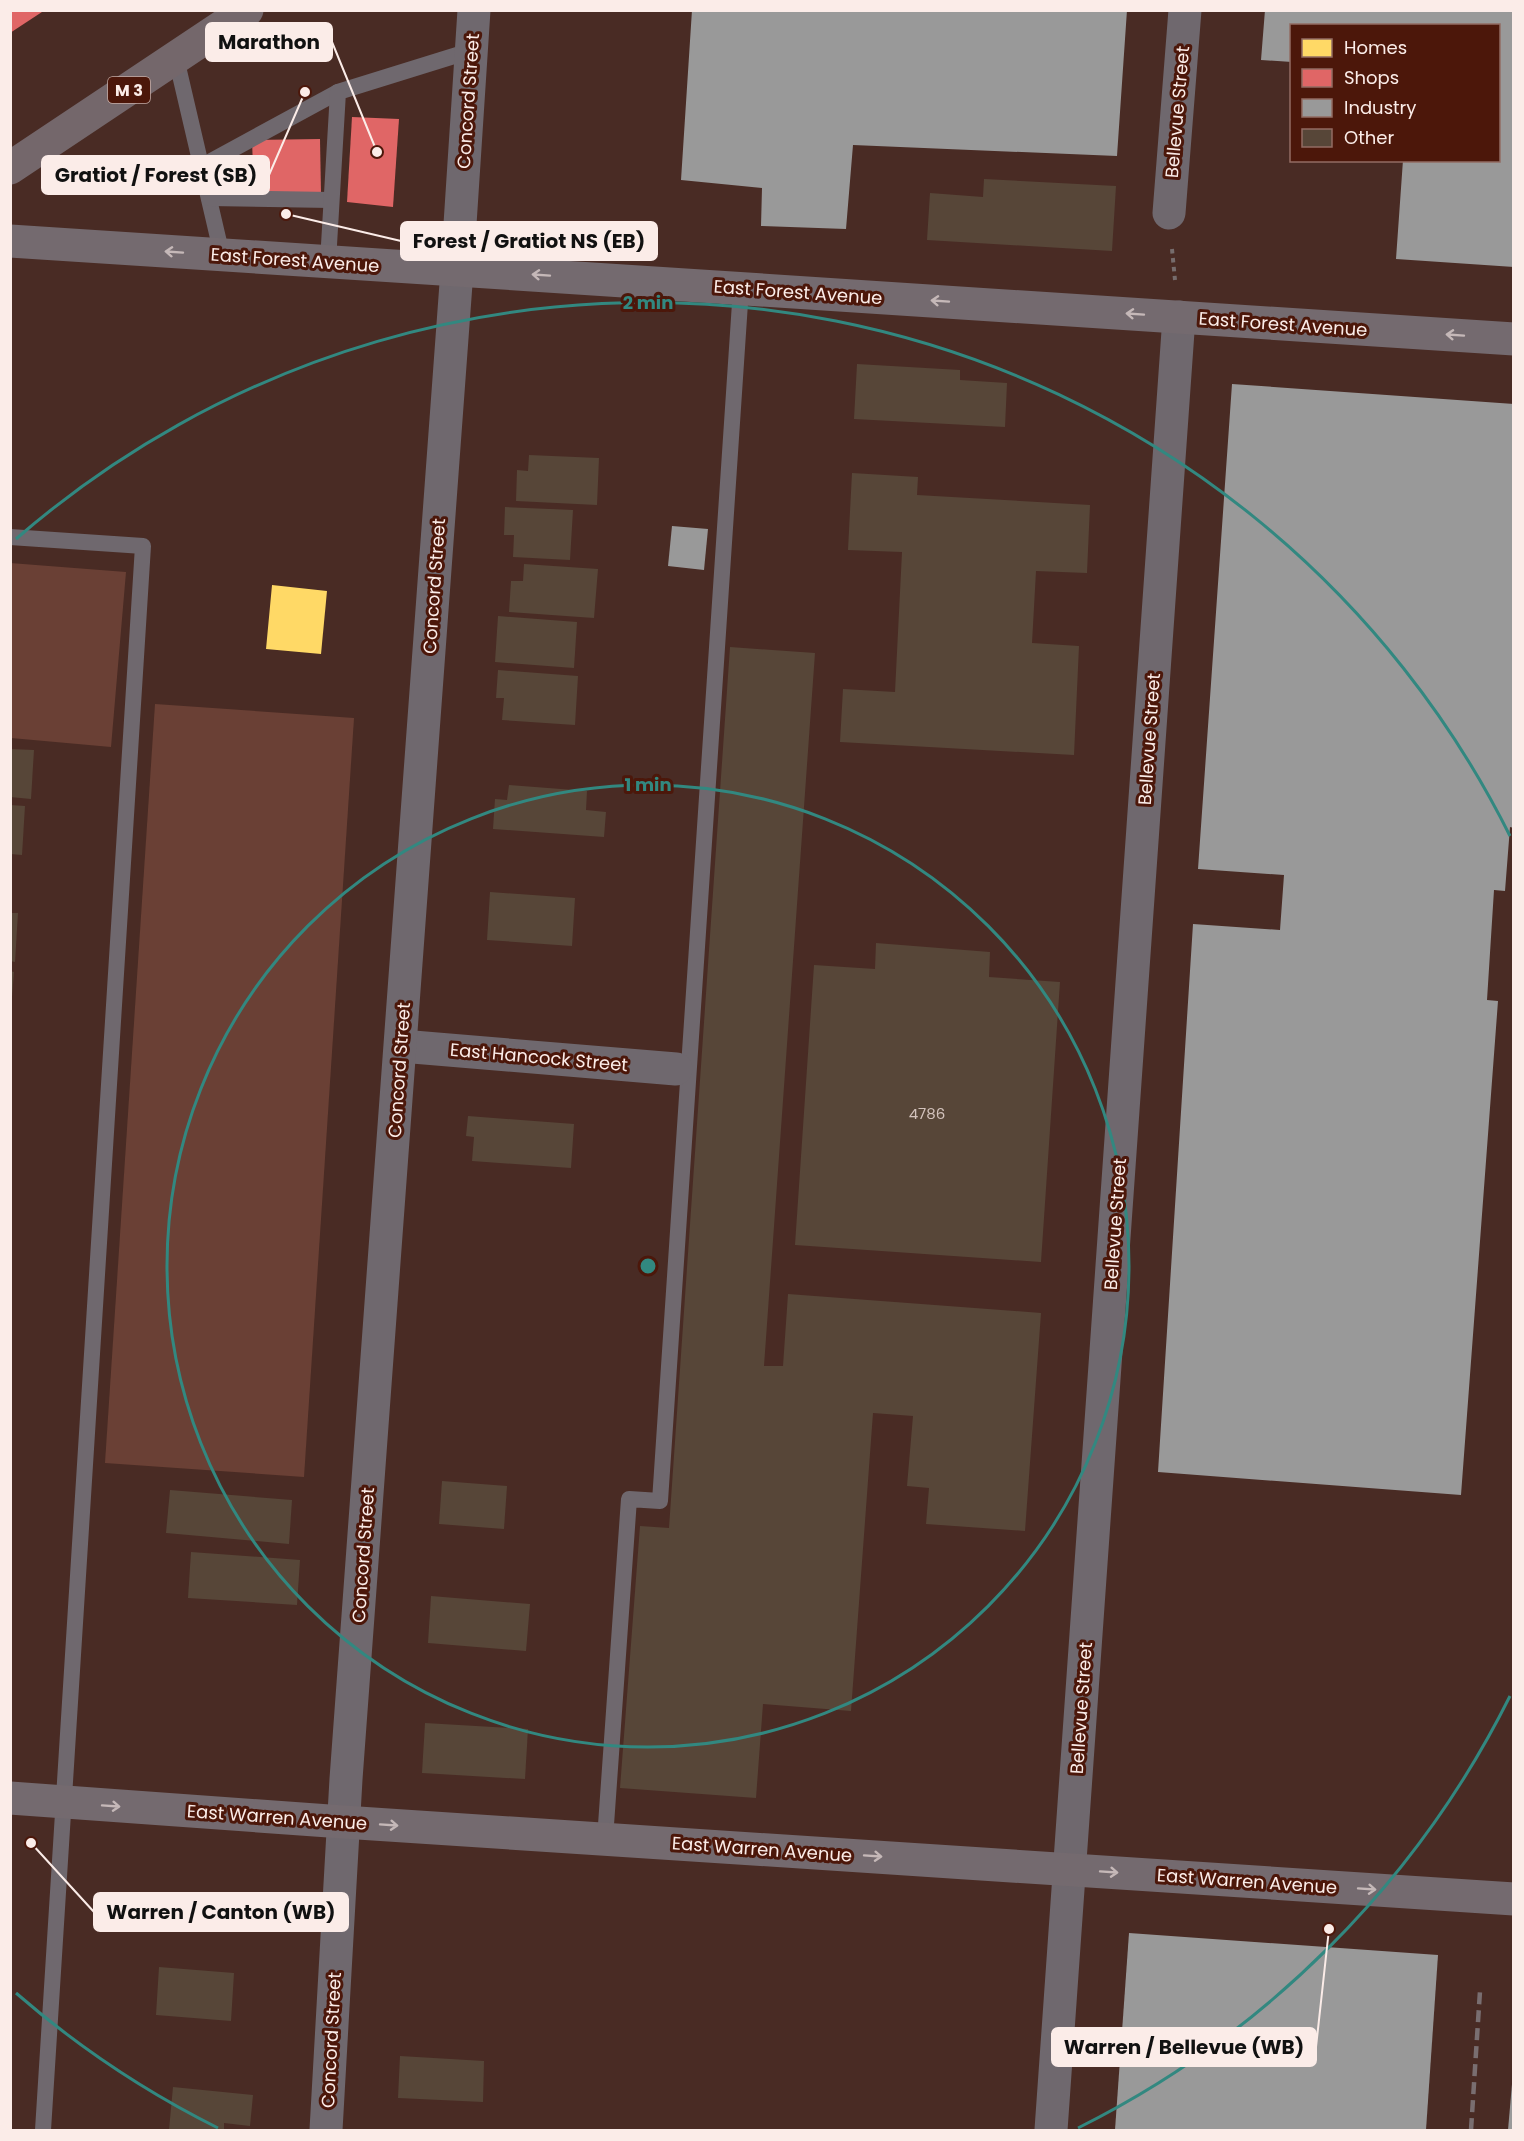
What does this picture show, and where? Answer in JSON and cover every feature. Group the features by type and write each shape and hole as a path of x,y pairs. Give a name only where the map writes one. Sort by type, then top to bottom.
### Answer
{"main road":[{"name":"M 3","path":"10,168 247,10"},
{"name":"East Forest Avenue","path":"10,242 1514,339"},
{"name":"East Warren Avenue","path":"10,1798 1514,1899"}],"street":[{"name":"Concord Street","path":"326,2130 343,1822 401,1046 474,10"},
{"name":"Bellevue Street","path":"1169,213 1185,10"},
{"name":"Bellevue Street","path":"1051,2130 1179,317"},
{"name":"East Hancock Street","path":"401,1046 676,1069"}],"lane":[{"path":"202,166 338,92 471,51"},
{"path":"176,58 222,255"},
{"path":"328,262 338,92"},
{"path":"209,198 331,200"},
{"path":"605,1839 628,1499 660,1501 741,288"},
{"path":"10,537 143,546 42,2130"}],"path":[{"path":"1169,213 1179,317"}],"shaded area":[{"path":"10,563 126,572 111,747 11,738"},
{"path":"155,704 354,718 304,1477 105,1463"}],"building: Homes":[{"path":"272,585 327,591 321,654 266,649"}],"building: Shops":[{"path":"10,10 45,10 10,33"},
{"path":"352,117 399,119 393,207 347,202"},
{"path":"320,139 321,194 254,196 252,140"}],"building: Industry":[{"path":"692,10 1127,10 1117,156 853,145 846,229 761,226 762,188 681,180"},
{"path":"1265,10 1514,10 1514,267 1396,259 1403,162 1500,162 1500,24 1290,24 1290,62 1261,60"},
{"path":"1232,384 1514,404 1514,729 1512,754 1514,754 1514,828 1510,827 1505,891 1494,890 1487,1000 1498,1001 1461,1495 1158,1472 1193,924 1280,930 1284,875 1198,869"},
{"path":"672,526 708,529 704,570 668,566"},
{"path":"1129,1933 1438,1955 1426,2130 1115,2130"},
{"path":"1512,2084 1514,2084 1514,2130 1508,2130"}],"building: Other":[{"path":"984,179 1116,186 1112,251 927,240 930,193 983,197"},
{"path":"857,364 960,370 960,380 1007,383 1005,427 854,419"},
{"path":"529,455 599,458 597,505 516,501 517,470 528,471"},
{"path":"852,473 918,477 917,495 1090,505 1087,573 1036,571 1032,643 1079,646 1074,755 840,742 843,689 895,692 902,552 848,550"},
{"path":"505,507 573,510 570,560 513,557 514,535 504,535"},
{"path":"524,564 598,569 594,618 509,612 511,581 523,581"},
{"path":"498,616 577,622 574,668 495,662"},
{"path":"730,647 815,653 764,1366 783,1366 788,1294 1041,1313 1025,1531 926,1524 929,1488 907,1486 913,1416 873,1413 851,1711 763,1704 756,1798 620,1788 640,1526 669,1528"},
{"path":"498,670 578,676 575,725 502,720 504,698 496,698"},
{"path":"10,749 34,750 31,799 10,797"},
{"path":"509,785 587,791 586,810 606,812 604,837 493,829 495,799 507,800"},
{"path":"10,805 25,806 22,855 10,854"},
{"path":"490,892 575,898 572,946 487,940"},
{"path":"10,913 18,913 15,962 10,961"},
{"path":"876,943 990,952 989,977 1060,982 1041,1262 795,1245 814,965 875,969"},
{"path":"10,971 14,972 12,997 10,997"},
{"path":"468,1116 574,1124 571,1168 472,1161 474,1137 466,1136"},
{"path":"442,1481 507,1486 504,1529 439,1524"},
{"path":"170,1490 292,1500 289,1544 166,1533"},
{"path":"191,1552 300,1560 297,1605 188,1598"},
{"path":"431,1596 530,1604 526,1651 428,1643"},
{"path":"425,1723 528,1729 525,1779 422,1773"},
{"path":"159,1967 234,1973 231,2021 156,2015"},
{"path":"400,2056 484,2061 483,2102 398,2098"},
{"path":"173,2087 253,2095 250,2126 224,2123 224,2130 169,2130"}],"railway":[{"path":"1471,2130 1480,1991"}],"place":[{"name":"Gratiot / Forest (SB)","path":"305,92"},
{"name":"Marathon","path":"377,152"},
{"name":"Forest / Gratiot NS (EB)","path":"286,214"},
{"name":"Warren / Canton (WB)","path":"31,1843"},
{"name":"Warren / Bellevue (WB)","path":"1329,1929"}]}
